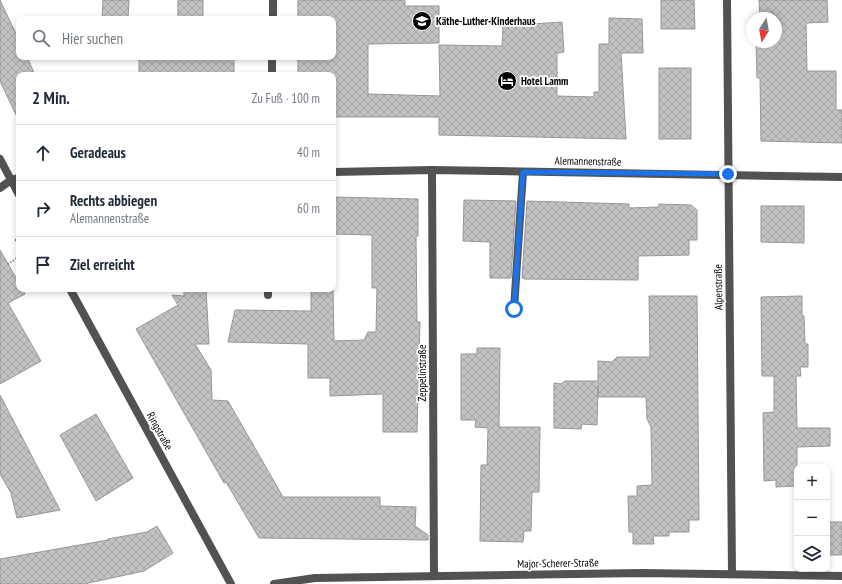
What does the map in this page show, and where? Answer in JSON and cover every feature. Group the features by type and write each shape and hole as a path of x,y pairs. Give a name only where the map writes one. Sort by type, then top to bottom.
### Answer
{"street":[{"path":"273,0 273,16"},
{"name":"Alpenstraße","path":"727,0 732,574"},
{"path":"272,60 272,72"},
{"path":"0,159 15,179 0,188"},
{"name":"Alemannenstraße","path":"336,172 432,170 842,177"},
{"name":"Zeppelinstraße","path":"432,170 434,576"},
{"path":"514,309 523,172"},
{"name":"Ringstraße","path":"72,292 231,584"},
{"name":"Major-Scherer-Straße","path":"274,584 315,578 640,573 842,576"}],"path":[{"path":"8,264 16,259"}],"building":[{"path":"0,0 16,34 16,60 28,60 34,72 16,72 16,115 0,81"},
{"path":"103,0 129,0 128,16 102,16"},
{"path":"178,0 203,0 203,16 178,16"},
{"path":"298,0 405,0 405,6 439,6 439,43 368,44 368,94 440,96 439,45 502,46 503,26 562,22 564,52 557,53 557,96 594,97 594,92 599,92 599,44 609,44 609,18 642,19 643,53 621,53 626,139 439,135 439,117 336,117 336,72 298,72 298,60 336,60 336,16 298,16"},
{"path":"661,0 694,0 695,29 661,29"},
{"path":"759,0 827,0 828,22 806,23 807,71 836,71 836,110 842,110 842,143 761,141 760,78 757,78 756,48 782,48 782,12 760,12"},
{"path":"139,60 234,60 234,72 139,72"},
{"path":"659,68 691,68 691,139 659,139"},
{"path":"336,197 418,199 418,236 416,236 417,322 420,322 417,432 383,432 383,394 330,396 330,378 308,378 308,344 228,342 235,310 311,311 311,292 333,292 334,341 364,340 368,332 376,332 377,288 372,288 372,235 336,234"},
{"path":"464,200 516,201 511,278 490,278 490,242 463,241"},
{"path":"527,201 629,204 629,208 659,207 659,204 691,205 697,210 697,240 689,240 689,255 638,256 638,280 524,279 522,278"},
{"path":"761,206 804,206 804,243 761,242"},
{"path":"0,250 16,278 16,292 24,292 25,294 8,303 41,361 0,384"},
{"path":"184,292 206,292 209,344 195,344 211,370 212,400 228,401 283,497 380,497 380,506 416,507 415,526 428,535 428,540 259,538 226,482 224,483 136,329 178,305 172,295 184,296"},
{"path":"649,296 697,296 699,520 689,520 689,532 669,532 669,536 653,536 654,544 633,544 633,532 629,532 628,496 637,496 637,486 652,485 651,427 647,419 646,397 598,397 598,386 597,425 582,424 581,429 554,428 554,383 561,384 565,381 598,381 598,361 612,362 617,357 650,357"},
{"path":"802,296 802,316 804,316 805,344 808,344 808,367 800,367 801,376 796,376 797,428 830,428 830,446 797,447 797,464 794,464 794,486 776,487 776,480 764,481 763,413 774,412 774,376 762,376 761,297"},
{"path":"477,348 500,348 499,427 540,427 539,492 532,492 531,531 524,531 523,542 480,541 481,465 487,465 488,428 475,427 476,420 461,420 461,354 477,354"},
{"path":"0,395 60,510 17,518 11,493 0,474"},
{"path":"96,414 133,478 96,501 60,435"},
{"path":"830,522 842,522 842,555 830,555"},
{"path":"157,526 173,553 144,571 84,584 0,584 0,559 147,532"}],"place":[{"name":"Käthe-Luther-Kinderhaus","path":"422,21"},
{"name":"Hotel Lamm","path":"507,81"}],"route":[{"path":"514,309 523,172 728,174"}]}
